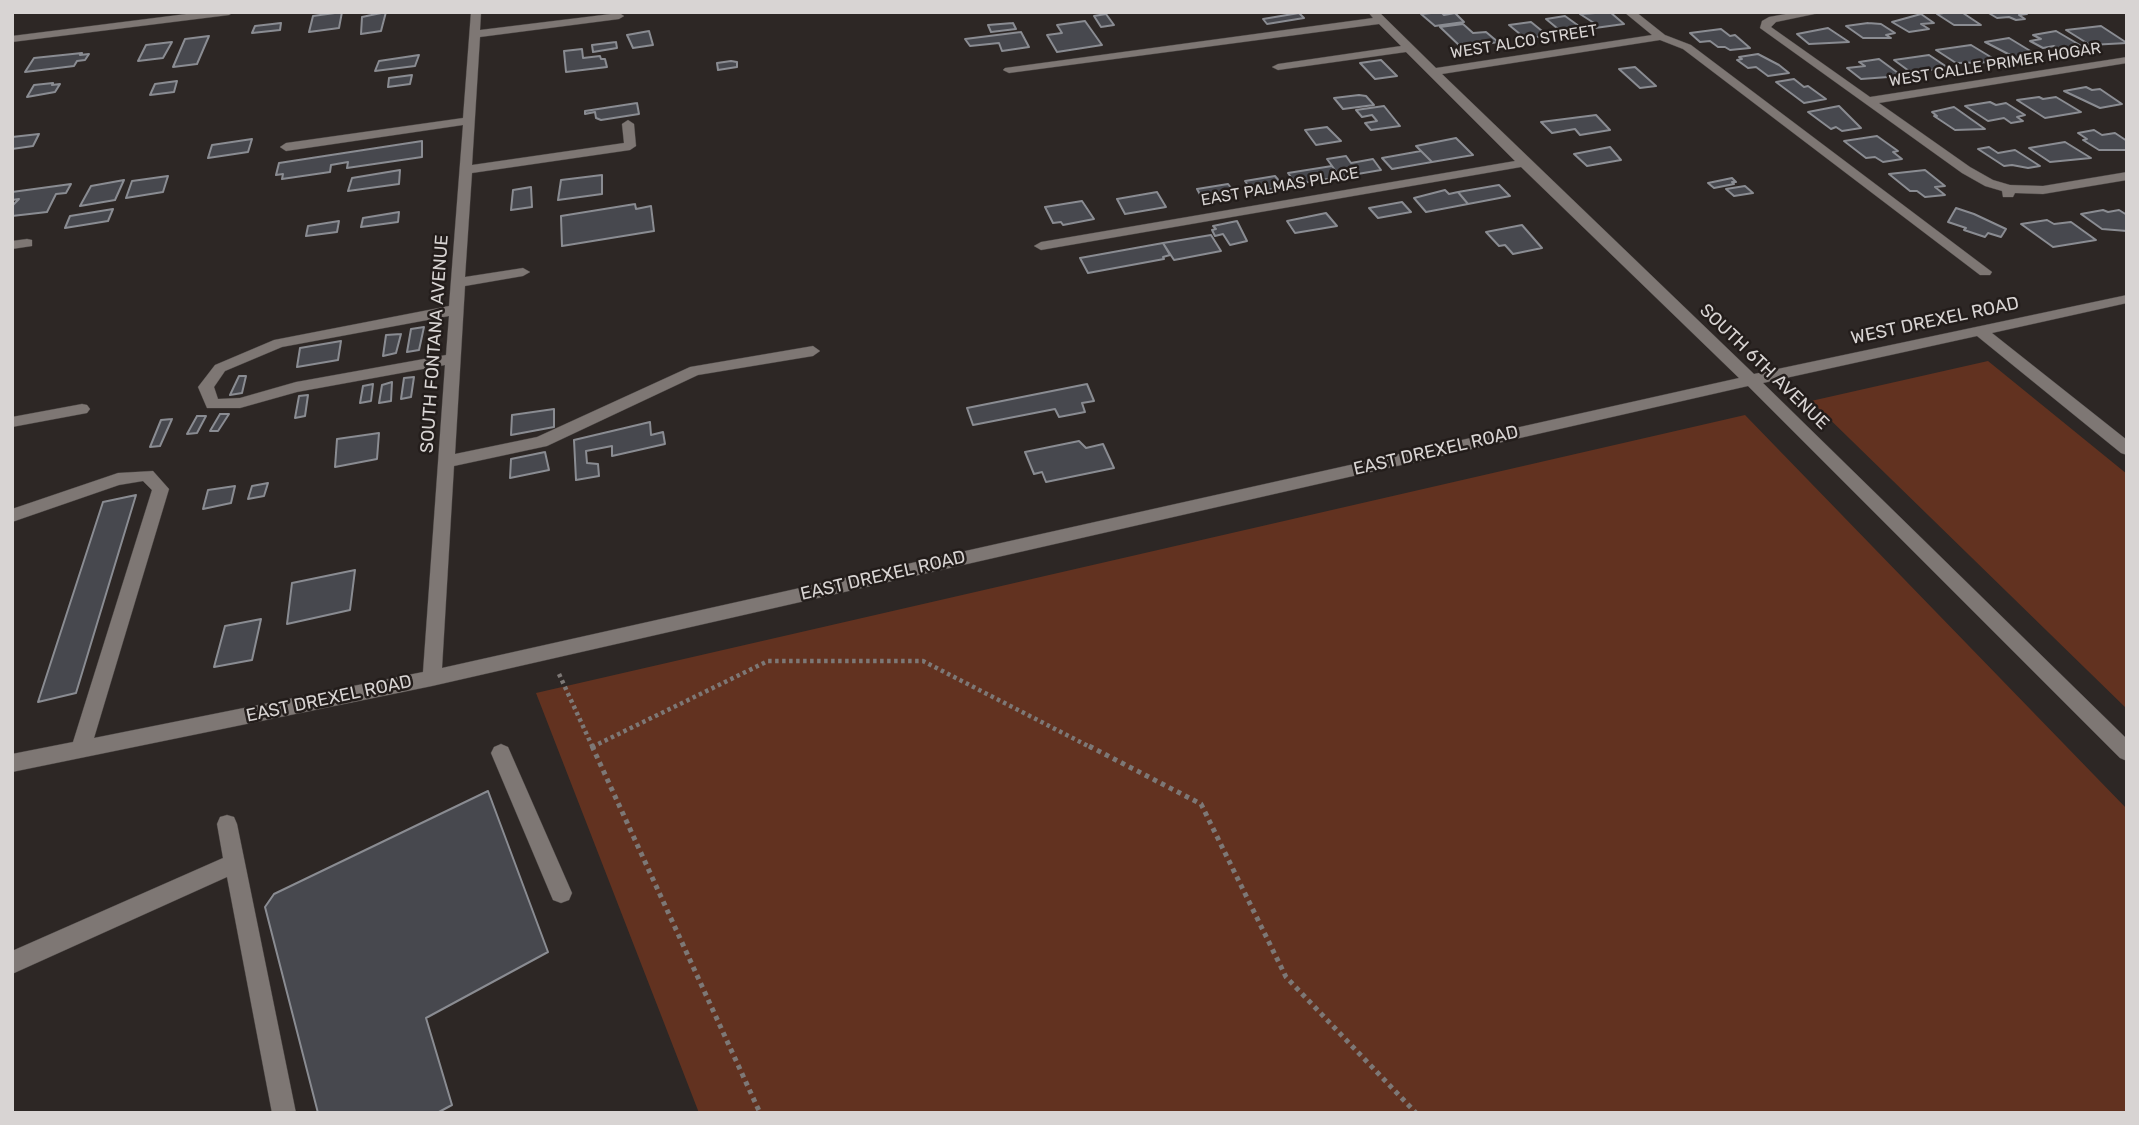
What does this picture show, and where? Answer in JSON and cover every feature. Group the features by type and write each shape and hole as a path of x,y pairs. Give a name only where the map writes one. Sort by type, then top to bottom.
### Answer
{"street":[{"path":"12,39 229,12"},
{"name":"SOUTH FONTANA AVENUE","path":"432,678 476,12"},
{"path":"1629,12 1661,37 1687,47 1985,272"},
{"path":"1819,12 1773,19 1766,23 1765,28 1972,175 2009,192 2043,190 2127,176"},
{"path":"475,34 619,16"},
{"path":"1009,70 1377,16"},
{"name":"SOUTH 6TH AVENUE","path":"1377,16 1524,163 1751,380 2127,752"},
{"name":"WEST ALCO STREET","path":"1434,72 1661,37"},
{"path":"1278,67 1409,48"},
{"name":"WEST CALLE PRIMER HOGAR","path":"1868,101 2127,60"},
{"path":"286,147 469,121"},
{"path":"466,170 630,146 628,124"},
{"name":"EAST PALMAS PLACE","path":"1041,246 1524,163"},
{"path":"12,245 27,243"},
{"path":"458,283 523,272"},
{"name":"WEST DREXEL ROAD","path":"1751,380 2127,299"},
{"path":"453,359 296,387 240,403 212,404 206,387 219,368 279,343 457,309"},
{"path":"1980,331 2127,449"},
{"path":"446,462 541,442 695,371 813,351"},
{"name":"EAST DREXEL ROAD","path":"12,764 432,678 1751,380"},
{"path":"12,422 82,409"},
{"path":"12,516 118,479 147,475 161,489 81,749"},
{"path":"501,753 561,893"},
{"path":"227,824 284,1113"},
{"path":"12,963 234,863"}],"path":[{"path":"592,747 768,661 923,662 1200,804 1286,977 1416,1113"},
{"path":"559,674 760,1113"}],"shaded area":[{"path":"1988,361 2127,474 2127,709 1811,401"},
{"path":"1745,415 2127,809 2127,1113 699,1113 536,693"}],"building":[{"path":"342,12 339,28 309,32 313,16"},
{"path":"386,12 381,31 361,34 362,17"},
{"path":"1441,12 1444,15 1455,13 1464,22 1435,26 1421,14"},
{"path":"1610,12 1624,24 1595,28 1590,24 1594,23 1580,14"},
{"path":"1987,12 2027,14 2019,15 2025,19 2016,20 2009,17 1997,18"},
{"path":"1299,13 1304,18 1267,24 1263,19"},
{"path":"1963,13 1981,25 1954,25 1937,14"},
{"path":"1106,14 1114,25 1101,27 1094,16"},
{"path":"1921,14 1934,23 1921,24 1929,29 1909,32 1892,22"},
{"path":"1565,16 1583,29 1563,33 1546,19"},
{"path":"1085,21 1102,45 1057,52 1047,35 1062,33 1057,25"},
{"path":"1531,22 1547,35 1526,39 1509,25"},
{"path":"281,23 280,30 252,33 255,26"},
{"path":"1013,23 1016,29 991,32 988,25"},
{"path":"1463,24 1473,33 1486,32 1498,42 1462,48 1440,27"},
{"path":"1881,24 1895,33 1886,35 1891,38 1863,38 1846,26"},
{"path":"2101,26 2127,43 2090,45 2066,30"},
{"path":"1828,28 1849,42 1809,44 1797,34"},
{"path":"1721,29 1730,36 1735,35 1750,48 1730,50 1718,47 1710,41 1700,42 1690,33"},
{"path":"649,31 653,45 633,48 627,35"},
{"path":"2056,31 2085,48 2062,51 2054,46 2043,48 2030,41 2041,39 2033,35"},
{"path":"1021,32 1029,47 1002,51 999,43 970,46 965,39"},
{"path":"209,36 197,64 173,67 185,39"},
{"path":"2009,38 2037,55 2016,58 1985,42"},
{"path":"172,42 163,58 138,61 146,45"},
{"path":"616,42 617,48 593,52 592,45"},
{"path":"1971,45 1999,62 1956,63 1936,50"},
{"path":"582,49 583,58 600,56 605,59 607,67 566,72 564,51"},
{"path":"82,53 80,55 89,54 85,60 77,61 74,66 25,72 34,58"},
{"path":"1758,54 1789,73 1768,76 1756,67 1748,68 1737,60 1742,59 1739,57"},
{"path":"419,55 415,66 375,71 379,61"},
{"path":"1929,55 1950,69 1909,71 1894,60"},
{"path":"1879,59 1902,76 1861,79 1847,68 1865,66 1859,62"},
{"path":"1381,60 1397,76 1375,79 1360,63"},
{"path":"737,62 737,67 718,70 717,63"},
{"path":"1635,67 1656,86 1640,88 1619,69"},
{"path":"412,75 410,84 388,87 389,78"},
{"path":"1794,79 1826,99 1804,103 1776,82"},
{"path":"177,81 174,92 150,95 155,84"},
{"path":"53,83 52,85 60,84 55,92 27,97 34,85"},
{"path":"2086,87 2092,90 2100,89 2122,104 2100,108 2064,91"},
{"path":"1366,96 1374,105 1343,109 1334,98"},
{"path":"2056,97 2081,112 2045,118 2017,100"},
{"path":"1990,102 1996,105 2006,103 2025,115 2017,117 2023,121 2011,123 2004,118 1988,121 1965,106"},
{"path":"637,103 639,114 601,120 596,118 595,112 585,114 585,111"},
{"path":"1384,106 1400,126 1371,130 1365,123 1377,121 1372,115 1362,117 1356,110"},
{"path":"1839,106 1861,128 1842,131 1836,127 1831,129 1808,112"},
{"path":"1954,107 1985,129 1955,130 1932,112"},
{"path":"1596,115 1610,130 1580,135 1575,129 1552,133 1541,122"},
{"path":"1327,127 1341,141 1316,145 1305,130"},
{"path":"2094,130 2102,135 2115,133 2127,141 2127,150 2099,150 2083,140 2087,139 2078,133"},
{"path":"39,134 33,146 12,149 12,137"},
{"path":"1877,136 1898,151 1893,152 1902,159 1883,162 1875,157 1866,158 1844,141"},
{"path":"1456,138 1473,155 1432,162 1416,146"},
{"path":"252,139 248,152 208,158 212,145"},
{"path":"422,141 422,157 347,168 348,162 331,165 330,172 282,179 283,174 276,175 279,163"},
{"path":"2065,142 2091,158 2050,162 2029,148"},
{"path":"1610,147 1621,160 1587,166 1574,154"},
{"path":"1989,147 1998,153 2015,150 2040,166 2004,166 1978,149"},
{"path":"1421,151 1432,162 1392,169 1382,158"},
{"path":"1346,156 1351,163 1373,159 1381,170 1340,177 1327,159"},
{"path":"1332,166 1340,177 1296,184 1288,173"},
{"path":"400,170 399,184 348,191 352,178"},
{"path":"1925,170 1945,186 1935,187 1945,195 1925,197 1917,191 1910,191 1889,174"},
{"path":"602,175 602,194 558,200 561,180"},
{"path":"168,176 163,192 126,198 132,181"},
{"path":"1275,176 1284,187 1253,192 1245,181"},
{"path":"1732,178 1736,182 1732,182 1734,184 1714,188 1708,183"},
{"path":"124,180 115,200 80,206 91,186"},
{"path":"71,184 66,193 56,194 47,212 12,216 12,206 19,199 12,200 12,192"},
{"path":"1228,184 1236,194 1203,200 1197,189"},
{"path":"1499,185 1510,196 1468,204 1458,192"},
{"path":"1745,186 1753,193 1734,196 1726,189"},
{"path":"531,187 532,207 511,210 513,190"},
{"path":"1445,190 1449,194 1458,192 1468,204 1426,212 1414,198"},
{"path":"1157,192 1166,207 1125,214 1117,199"},
{"path":"1082,201 1094,219 1063,225 1061,222 1053,223 1045,207"},
{"path":"1402,202 1411,212 1378,218 1369,208"},
{"path":"635,204 636,209 651,206 654,231 562,246 561,216"},
{"path":"1956,208 2006,229 2001,237 1988,233 1985,237 1964,230 1966,228 1948,222"},
{"path":"113,209 108,221 65,228 70,216"},
{"path":"2119,210 2127,215 2127,231 2102,229 2081,214"},
{"path":"399,212 398,222 361,227 363,218"},
{"path":"1326,213 1337,226 1295,233 1287,221"},
{"path":"2047,220 2054,224 2071,222 2096,240 2053,247 2021,224"},
{"path":"339,221 337,232 306,236 308,226"},
{"path":"1237,221 1247,241 1230,245 1223,234 1215,236 1212,230 1216,229 1213,226"},
{"path":"1522,225 1542,248 1513,254 1505,245 1499,246 1486,232"},
{"path":"1211,235 1221,251 1174,260 1163,243"},
{"path":"1163,243 1170,255 1163,257 1164,259 1088,273 1080,258"},
{"path":"424,327 419,350 407,352 411,329"},
{"path":"401,334 396,353 383,356 386,335"},
{"path":"341,341 338,360 297,367 300,348"},
{"path":"239,376 246,376 242,393 230,395"},
{"path":"414,377 411,397 401,399 404,378"},
{"path":"392,382 391,401 379,403 382,385"},
{"path":"373,384 371,401 360,403 363,386"},
{"path":"1087,384 1094,401 1082,403 1085,412 1059,417 1055,409 973,425 967,408"},
{"path":"308,395 305,416 295,418 299,396"},
{"path":"554,409 554,427 511,435 512,415"},
{"path":"220,414 229,414 218,431 210,431"},
{"path":"197,416 206,416 197,433 187,434"},
{"path":"172,419 160,446 150,447 161,420"},
{"path":"650,422 651,435 663,432 665,444 612,456 612,446 586,451 587,463 598,464 599,476 576,480 574,440"},
{"path":"379,433 377,459 335,467 337,439"},
{"path":"1079,441 1086,448 1103,444 1114,468 1046,482 1042,472 1034,474 1025,452"},
{"path":"545,452 549,470 510,478 511,459"},
{"path":"268,483 264,496 248,499 252,486"},
{"path":"235,486 231,503 203,509 208,490"},
{"path":"136,495 76,693 38,702 103,502"},
{"path":"355,570 350,610 287,624 292,583"},
{"path":"261,619 252,660 214,667 225,626"},
{"path":"488,791 548,952 426,1018 452,1105 437,1113 318,1113 265,907 274,894"}]}
